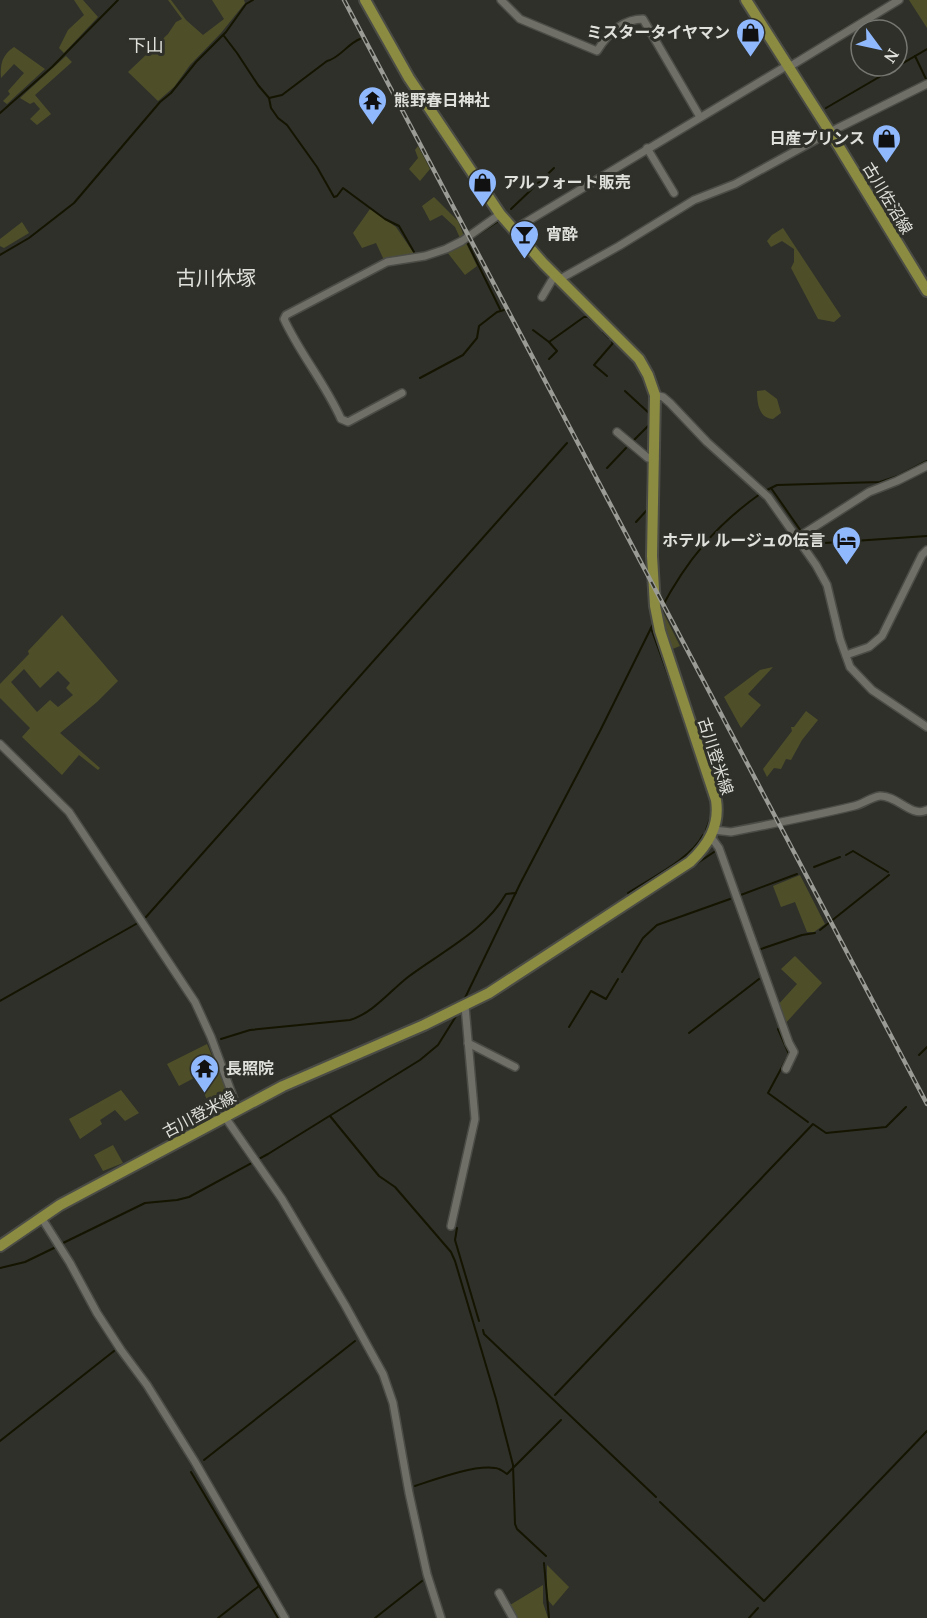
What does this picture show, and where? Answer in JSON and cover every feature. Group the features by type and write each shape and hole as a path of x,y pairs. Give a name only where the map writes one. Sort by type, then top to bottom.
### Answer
{"main road":[{"name":"古川登米線","path":"0,1246 41,1216 238,1110 309,1074 461,1007 513,978 690,862 712,834 717,810 716,800 659,630 655,606 652,556 655,395 648,375 639,359 557,277 500,214 409,78 364,0"},
{"name":"古川佐沼線","path":"746,0 927,291"}],"street":[{"path":"501,0 520,19 597,51 613,31 634,19 643,19 700,117"},
{"path":"513,230 647,148 899,0"},
{"path":"542,297 557,277 619,246 694,200 735,184 830,132 926,86"},
{"path":"647,148 674,193"},
{"path":"402,393 348,422 344,421 293,338 284,319 286,315 374,267 387,262 424,256 462,242 500,214"},
{"path":"655,395 663,397 670,403 707,442 762,491 798,538 827,585 850,667 872,690 927,727"},
{"path":"617,432 648,458 655,459"},
{"path":"798,538 868,492 927,466"},
{"path":"846,655 869,647 882,636 922,555 927,550"},
{"path":"0,744 69,812 195,1002 212,1037 238,1110"},
{"path":"786,1070 794,1052 764,978 719,848 712,834 855,806 881,796 925,814"},
{"path":"451,1226 476,1119 468,1043 461,1007"},
{"path":"468,1043 515,1067"},
{"path":"225,1117 282,1199 383,1374 393,1403 427,1574 441,1618"},
{"path":"41,1216 97,1312 147,1385 195,1462 285,1618"},
{"path":"499,1593 513,1618"}],"green space":[{"path":"74,0 83,0 98,17 64,53 59,48 68,30 84,15"},
{"path":"168,0 171,0 186,20 203,35 224,19 212,0 244,0 245,3 221,33 190,65 174,87 158,101 128,72 168,34 176,22 182,19"},
{"path":"909,0 927,0 927,28"},
{"path":"14,47 45,69 7,104 3,101 10,94 8,91 24,73 14,64 1,78 3,60"},
{"path":"66,56 72,62 35,95 51,114 37,125 30,119 40,109 34,102 30,104 20,98"},
{"path":"418,146 430,169 420,181 409,169 418,158 415,150"},
{"path":"434,197 458,221 464,236 460,238 455,227 442,215 430,221 422,206"},
{"path":"370,209 396,227 415,255 384,260 376,243 362,248 353,233"},
{"path":"22,222 29,233 4,248 0,246 0,239"},
{"path":"783,228 841,316 834,322 818,319 791,268 794,262 794,249 782,241 771,247 767,241"},
{"path":"466,243 477,266 465,275 447,252"},
{"path":"765,390 777,399 781,413 773,419 765,416 758,405 757,391"},
{"path":"662,610 680,646 670,650 659,616"},
{"path":"62,615 118,681 60,733 100,768 98,770 79,755 62,775 22,737 30,728 0,698 0,684 29,654 28,651","holes":["24,669 40,688 58,671 70,683 66,688 73,695 58,707 50,700 37,712 11,682"]},
{"path":"773,667 748,694 761,705 741,728 724,697 760,670"},
{"path":"806,711 818,720 802,740 791,760 786,759 781,769 774,768 767,777 763,769 792,731 791,727 794,727"},
{"path":"800,875 825,924 814,932 807,932 795,902 781,907 773,886"},
{"path":"795,956 822,983 784,1025 777,1006 797,984 781,969"},
{"path":"207,1044 232,1103 230,1107 215,1116 196,1077 179,1086 167,1064"},
{"path":"121,1090 139,1113 125,1121 115,1110 100,1120 102,1124 80,1139 69,1119"},
{"path":"113,1145 123,1163 103,1171 94,1155"},
{"path":"547,1565 569,1587 553,1606 547,1599"},
{"path":"543,1585 543,1603 548,1618 517,1618 510,1605"}],"waterway":[{"path":"0,113 52,67 118,0"},
{"path":"0,255 29,238 74,203 160,102 171,93 196,62 226,32 246,4 253,0"},
{"path":"840,31 892,0"},
{"path":"224,36 269,98 271,108 278,118 287,125 317,167 334,197 343,188 385,219 399,226 414,252"},
{"path":"796,58 830,38"},
{"path":"269,98 282,95 360,39"},
{"path":"826,108 927,49"},
{"path":"915,56 927,81"},
{"path":"865,111 889,99"},
{"path":"511,209 554,168"},
{"path":"465,243 497,222"},
{"path":"467,242 500,309"},
{"path":"420,378 463,355 477,338 479,326 497,312 504,310"},
{"path":"549,342 584,317 588,317 601,329"},
{"path":"533,330 557,351 549,359"},
{"path":"603,332 609,338"},
{"path":"607,376 594,365 612,342"},
{"path":"625,391 650,414"},
{"path":"633,441 649,425 649,446"},
{"path":"146,917 567,443"},
{"path":"607,468 626,448"},
{"path":"765,491 777,485 880,482 898,476 927,461"},
{"path":"636,522 647,510 648,463"},
{"path":"771,488 810,544 927,536"},
{"path":"661,609 681,575 703,545 729,518 760,494"},
{"path":"464,1000 520,884 654,622"},
{"path":"651,628 679,705"},
{"path":"681,713 689,736"},
{"path":"706,830 711,816"},
{"path":"628,893 680,860 703,835"},
{"path":"846,855 853,851 888,872"},
{"path":"693,866 714,852"},
{"path":"814,867 840,857"},
{"path":"738,896 797,874"},
{"path":"820,930 889,875"},
{"path":"221,1039 250,1030 350,1020 358,1017 408,977 462,940 486,919 506,894 516,893"},
{"path":"622,972 643,938 657,925 730,899"},
{"path":"0,1001 136,924"},
{"path":"758,950 815,933"},
{"path":"569,1027 591,991 606,999 618,979"},
{"path":"689,1033 759,979"},
{"path":"61,1244 145,1203 189,1197 268,1154 420,1060 438,1045 458,1013"},
{"path":"778,1029 789,1054 768,1093 808,1122"},
{"path":"919,1055 927,1047"},
{"path":"555,1395 813,1124 826,1133 886,1127 906,1107"},
{"path":"330,1116 379,1176 395,1187 451,1252 496,1399 513,1465 515,1524 517,1529 546,1556"},
{"path":"457,1228 455,1240 479,1321"},
{"path":"0,1268 25,1262 56,1247"},
{"path":"483,1330 484,1334 656,1497"},
{"path":"204,1460 355,1341"},
{"path":"0,1441 114,1351"},
{"path":"415,1486 476,1469 496,1468 507,1474 561,1420"},
{"path":"660,1502 764,1601 927,1431"},
{"path":"191,1472 278,1618"},
{"path":"544,1563 549,1618"},
{"path":"375,1618 422,1581"},
{"path":"218,1618 259,1586"},
{"path":"749,1618 758,1608"}],"railway":[{"path":"344,0 927,1104"}],"place":[{"name":"ミスタータイヤマン","path":"751,58"},
{"name":"熊野春日神社","path":"373,126"},
{"name":"日産プリンス","path":"886,164"},
{"name":"アルフォート販売","path":"482,208"},
{"name":"宵酔","path":"525,260"},
{"name":"ホテル ルージュの伝言","path":"846,566"},
{"name":"長照院","path":"205,1094"}],"district":[{"name":"下山","path":"146,46"},
{"name":"古川休塚","path":"216,278"}]}
